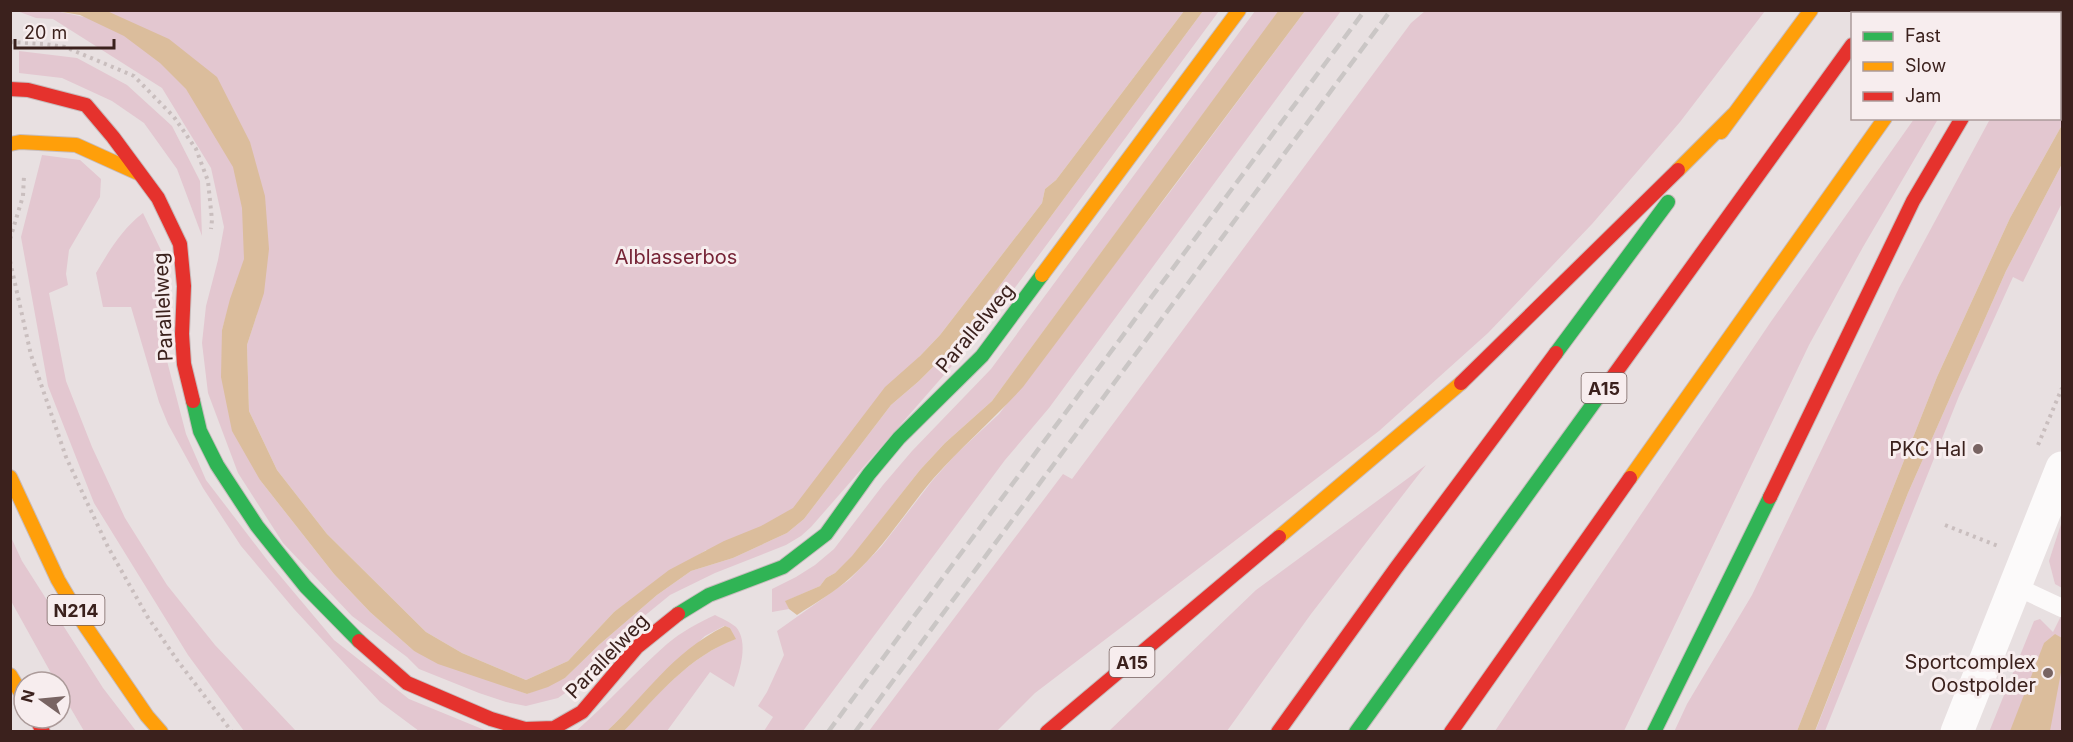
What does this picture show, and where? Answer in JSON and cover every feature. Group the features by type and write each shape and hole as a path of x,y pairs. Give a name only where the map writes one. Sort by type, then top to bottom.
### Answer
{"main road":[{"name":"Parallelweg","path":"10,89 28,90 86,105 158,198 180,244 184,286 182,334 184,364 200,431 217,465 257,526 305,586 374,655 407,683 502,722 525,729 554,728 582,712 637,647 685,608 709,595 783,567 826,534 869,474 899,438 982,356 1239,10"},
{"name":"A15","path":"1278,732 1410,549 1811,10"},
{"name":"A15","path":"1356,732 1851,46"},
{"name":"A15","path":"1047,732 1451,393 1733,115"},
{"path":"1451,732 1885,120"},
{"path":"1654,732 1913,201 1961,120"},
{"name":"Parallelweg","path":"10,144 20,142 76,145 140,174"},
{"name":"N214","path":"10,477 63,589 90,633 147,716 161,732"}],"street":[{"path":"1957,732 2062,468"}],"lane":[{"path":"2015,586 2062,608"}],"path":[{"path":"10,261 31,355 66,457 108,548 147,616 177,660 232,732"}],"green space":[{"name":"Alblasserbos","path":"17,11 56,11 84,17 77,11 1184,11 1056,180 1045,189 1042,203 940,335 920,356 801,507 723,559 706,550 614,612 568,661 526,680 462,653 426,632 327,534 277,470 249,411 247,345 257,314 236,282 222,330 260,480 334,574 370,612 414,651 527,694 565,678 657,595 691,571 733,558 787,533 804,519 891,405 958,342 1203,11 1219,11 986,327 811,527 786,545 715,573 670,595 637,622 580,683 558,698 526,706 479,693 419,669 407,657 352,616 283,543 238,473 208,393 202,343 206,306 224,227 211,168 162,88 53,19 36,18"},
{"path":"1255,11 1279,11 992,401 945,443 920,470 852,557 826,578 820,586 786,601 789,609 772,612 772,589 815,565 834,549 912,451 991,369"},
{"path":"1305,11 1341,11 1049,408 1005,460 803,731 764,731 773,717 758,706 784,655 777,631 849,580 881,547 955,455 999,414 1170,192"},
{"path":"1425,11 1765,11 1680,122 1592,224 1488,333 1379,431 1035,693 997,731 869,731 1063,474 1072,479 1411,23"},
{"path":"2062,11 2062,125 2010,218 1937,377 1797,731 1674,732 1687,704 1752,595 1899,288 1989,120 2061,120 2061,12 2050,12"},
{"path":"19,51 77,58 127,85 172,126 200,181 202,236 177,169 144,123 112,101 62,78 19,73"},
{"path":"1913,120 1937,120 1809,345 1624,731 1495,731 1770,323"},
{"path":"42,155 80,160 101,179 100,197 69,250 66,274 68,285 49,293 66,381 92,447 125,518 167,585 215,645 296,731 244,731 188,655 94,503 48,386 21,237"},
{"path":"2062,164 2062,203 2023,282 2013,277 1959,396 1825,731 1815,732 1908,493 2006,271"},
{"path":"143,213 170,269 160,334 186,434 206,480 271,565 334,640 409,699 487,731 419,731 380,702 294,609 241,546 203,488 168,424 159,402 131,307 103,307 96,273 122,233"},
{"path":"1426,465 1311,614 1227,731 1109,731 1256,590"},
{"path":"2062,521 2062,588 2055,584 2049,561"},
{"path":"10,535 22,561 103,688 136,731 84,731 72,710 72,670 49,670 11,601"},
{"name":"Sportcomplex Oostpolder","path":"2062,614 2062,731 1989,732 2034,621 2040,619 2053,632"},
{"path":"715,615 736,627 742,640 741,665 734,687 710,672 667,731 624,731 661,691 688,667 718,647 735,639 730,628 724,626 705,636 607,731 575,732 667,644 690,628"}],"shaded area":[{"path":"1279,10 1305,11 1023,387 933,479 862,567 838,588 797,615 789,609 785,601 820,586 826,578 835,573 852,556 920,470 945,443 992,401"},
{"path":"56,11 107,11 169,39 217,77 250,142 265,196 269,249 264,293 247,345 249,411 277,470 327,534 426,632 462,653 526,680 568,661 614,612 669,570 793,508 885,387 940,335 1042,203 1045,189 1056,180 1184,11 1203,11 958,342 891,405 804,519 787,533 733,558 691,571 657,595 565,678 527,694 438,664 414,651 370,612 334,574 260,480 232,431 221,377 222,330 244,259 242,208 233,167 186,89 160,63 124,36 80,15"},
{"path":"2062,125 2062,164 2006,271 1908,493 1815,731 1797,731 1937,377 2010,218"},
{"path":"725,626 730,628 736,639 719,646 689,666 624,731 607,731 675,661 706,637"},
{"name":"Sportcomplex Oostpolder","path":"2055,634 2062,638 2062,667 2050,731 2010,731 2044,643"}],"railway":[{"path":"828,732 1365,10"},
{"path":"855,732 1391,10"}],"traffic: fast":[{"path":"1556,353 1668,202"},
{"path":"678,614 709,595 783,567 826,534 869,474 899,438 982,356 1042,275"},
{"path":"1356,732 1606,386"},
{"path":"193,401 200,431 217,465 257,526 305,586 359,641"},
{"path":"1654,732 1770,497"}],"traffic: slow":[{"path":"1042,275 1239,10"},
{"path":"1721,132 1811,10"},
{"path":"1678,170 1733,115"},
{"path":"1630,478 1884,120"},
{"path":"10,144 20,142 76,145 138,173"},
{"path":"1279,537 1461,383"},
{"path":"10,477 58,580 84,624 147,716 161,732"}],"traffic: jam":[{"path":"1606,386 1851,46"},
{"path":"10,89 28,90 86,105 158,198 180,244 184,286 182,334 184,364 193,401"},
{"path":"1770,497 1913,201 1961,120"},
{"path":"1461,383 1678,170"},
{"path":"1278,732 1396,568 1556,353"},
{"path":"1451,732 1630,478"},
{"path":"1047,732 1279,537"},
{"path":"359,641 407,683 491,719 525,729 554,728 582,712 637,647 678,614"}],"place":[{"name":"PKC Hal","path":"1978,449"},
{"name":"Sportcomplex Oostpolder","path":"2048,673"}]}
